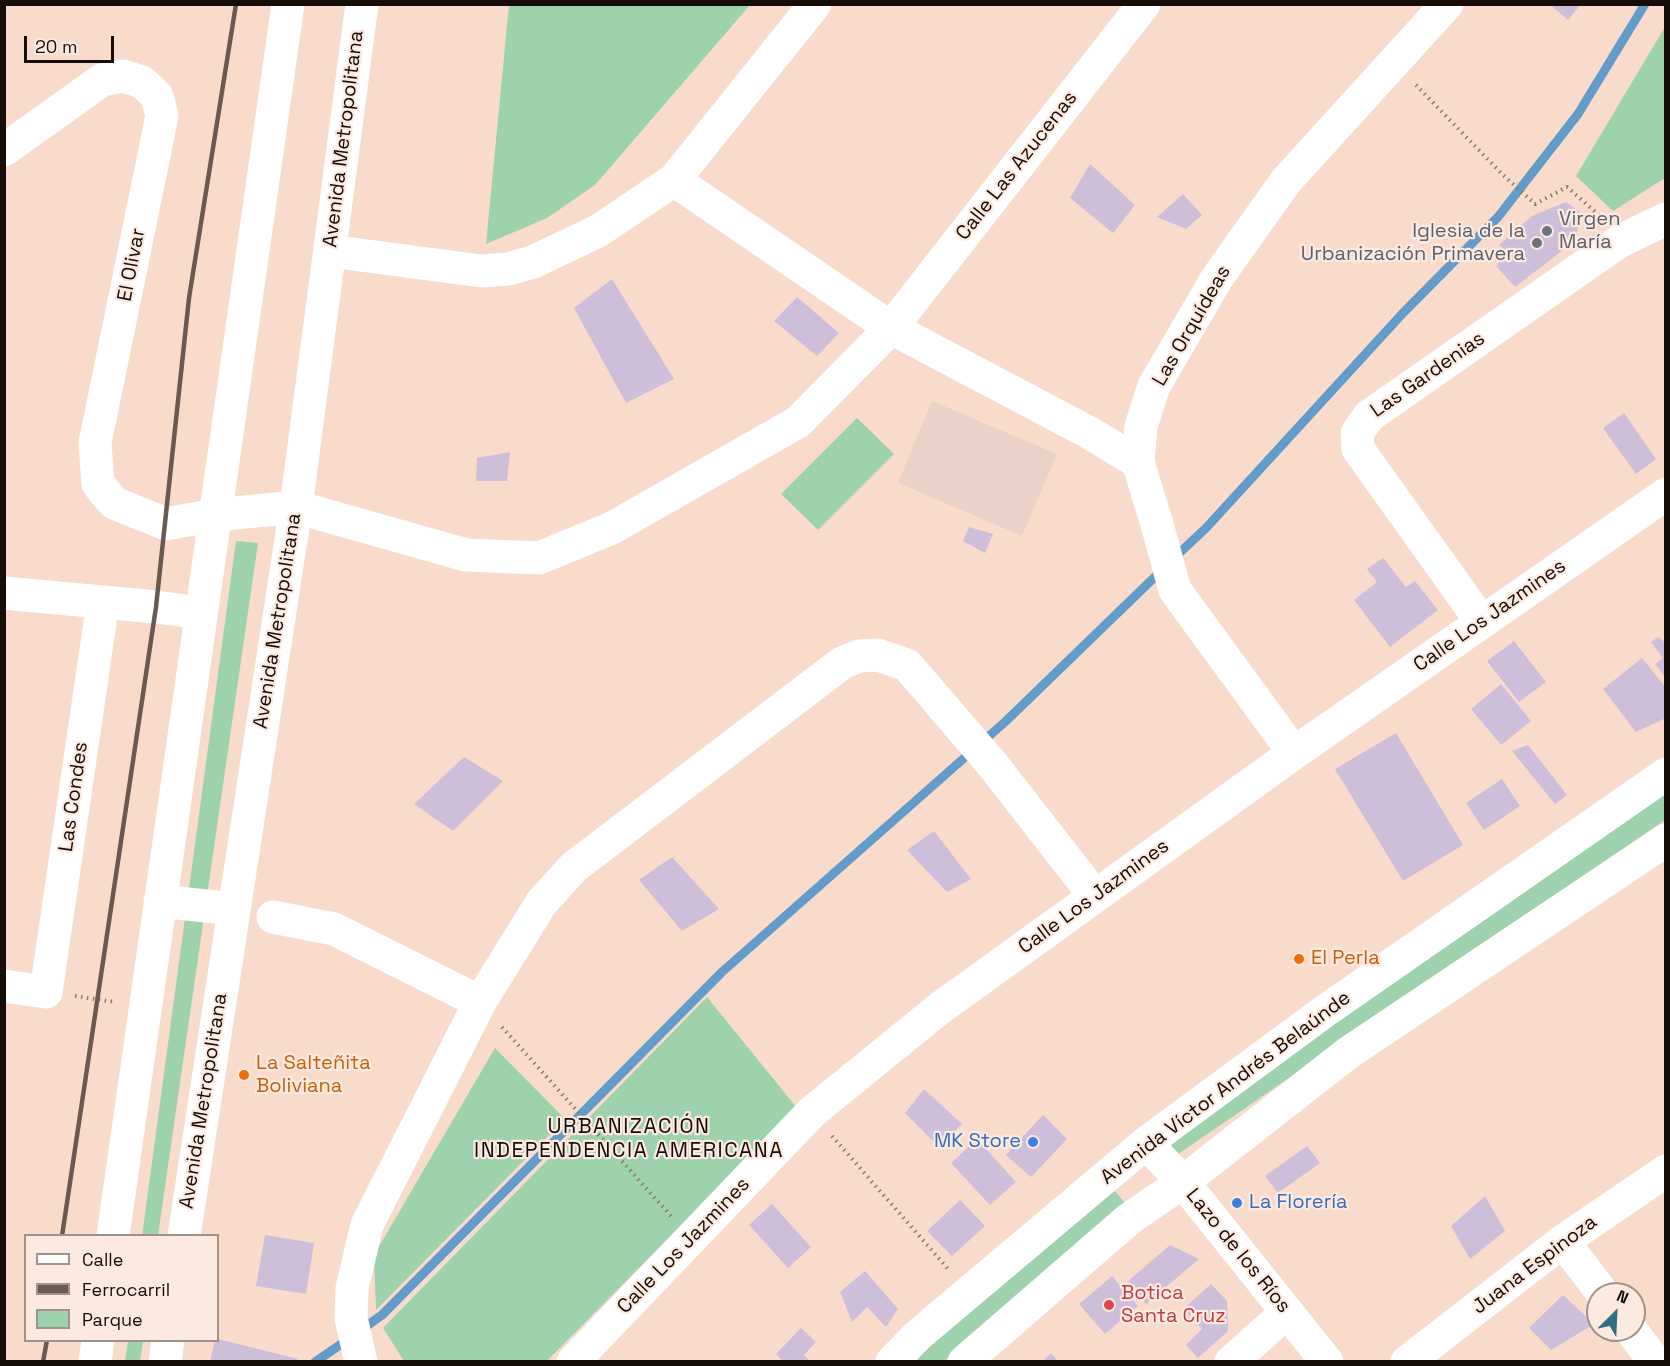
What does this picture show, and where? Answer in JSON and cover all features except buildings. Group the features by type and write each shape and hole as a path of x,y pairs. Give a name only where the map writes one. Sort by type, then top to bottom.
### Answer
{"street":[{"path":"113,1234 288,4"},
{"name":"Avenida Metropolitana","path":"184,1234 296,507 362,4"},
{"path":"330,251 481,271 508,269 533,262 598,231 674,180 815,4"},
{"name":"Calle Las Azucenas","path":"296,507 466,555 539,558 612,528 798,422 891,328 1144,4"},
{"name":"Las Orquídeas","path":"1294,753 1174,590 1138,462 1141,426 1154,386 1217,278 1286,181 1448,4"},
{"name":"El Olivar","path":"4,150 102,80 123,76 142,82 157,96 162,116 95,443 98,484 114,503 166,524 215,515 296,507"},
{"path":"674,180 891,328 1088,432 1138,462"},
{"name":"Las Gardenias","path":"1482,621 1359,448 1357,433 1369,416 1620,241 1665,219"},
{"name":"Calle Los Jazmines","path":"573,1362 812,1112 940,1008 1294,753 1665,494"},
{"path":"4,593 201,613"},
{"name":"Las Condes","path":"46,992 103,602"},
{"path":"360,1360 351,1318 352,1288 367,1226 480,1002 542,902 574,867 842,663 859,656 879,654 907,664 992,764 1095,896"},
{"name":"Avenida Víctor Andrés Belaúnde","path":"892,1362 916,1336 1146,1143 1325,1011 1665,774"},
{"path":"964,1362 1129,1220 1183,1182 1348,1053 1665,840"},
{"path":"160,901 233,909"},
{"path":"273,917 334,929 480,1002"},
{"path":"4,986 46,992"},
{"name":"Lazo de los Ríos","path":"1146,1143 1183,1182 1327,1362"},
{"name":"Juana Espinoza","path":"1407,1362 1563,1241 1665,1171"},
{"path":"1563,1241 1594,1282"},
{"path":"1232,1362 1287,1312"},
{"path":"95,1362 98,1342"},
{"path":"165,1362 168,1342"},
{"path":"1640,1342 1655,1362"}],"path":[{"path":"1394,63 1503,175 1535,204 1567,187 1604,220 1620,241"},
{"path":"46,992 145,1007"},
{"path":"480,1002 691,1239"},
{"path":"812,1112 969,1293"}],"shaded area":[{"path":"932,401 1057,454 1022,536 898,483"}],"green space":[{"path":"509,5 750,5 595,185 547,218 486,244"},
{"path":"1665,27 1665,178 1613,211 1576,176"},
{"path":"857,418 894,454 818,530 781,494"},
{"path":"236,541 258,543 158,1234 142,1234"},
{"path":"1665,786 1665,820 1168,1161 1164,1149 1398,962"},
{"path":"707,997 797,1108 547,1361 404,1361 383,1328"},
{"path":"495,1048 565,1119 376,1310 374,1255"},
{"path":"1111,1187 1126,1204 944,1361 912,1362"},
{"path":"128,1342 143,1342 140,1361 125,1361"}],"waterway":[{"path":"1174,558 1206,528 1403,313 1498,217 1578,114 1645,4"},
{"path":"361,1330 382,1315 722,972 1006,721 1162,570"},
{"path":"315,1362 350,1338"}],"railway":[{"path":"62,1234 156,607 189,298 236,4"},
{"path":"43,1362 47,1342"}],"place":[{"name":"Virgen María","path":"1547,231"},
{"name":"Iglesia de la Urbanización Primavera","path":"1537,243"},
{"name":"El Perla","path":"1299,959"},
{"name":"La Salteñita Boliviana","path":"244,1075"},
{"name":"MK Store","path":"1033,1142"},
{"name":"La Florería","path":"1237,1203"},
{"name":"Botica Santa Cruz","path":"1109,1305"}],"district":[{"name":"URBANIZACIÓN INDEPENDENCIA AMERICANA","path":"629,1139"}]}
